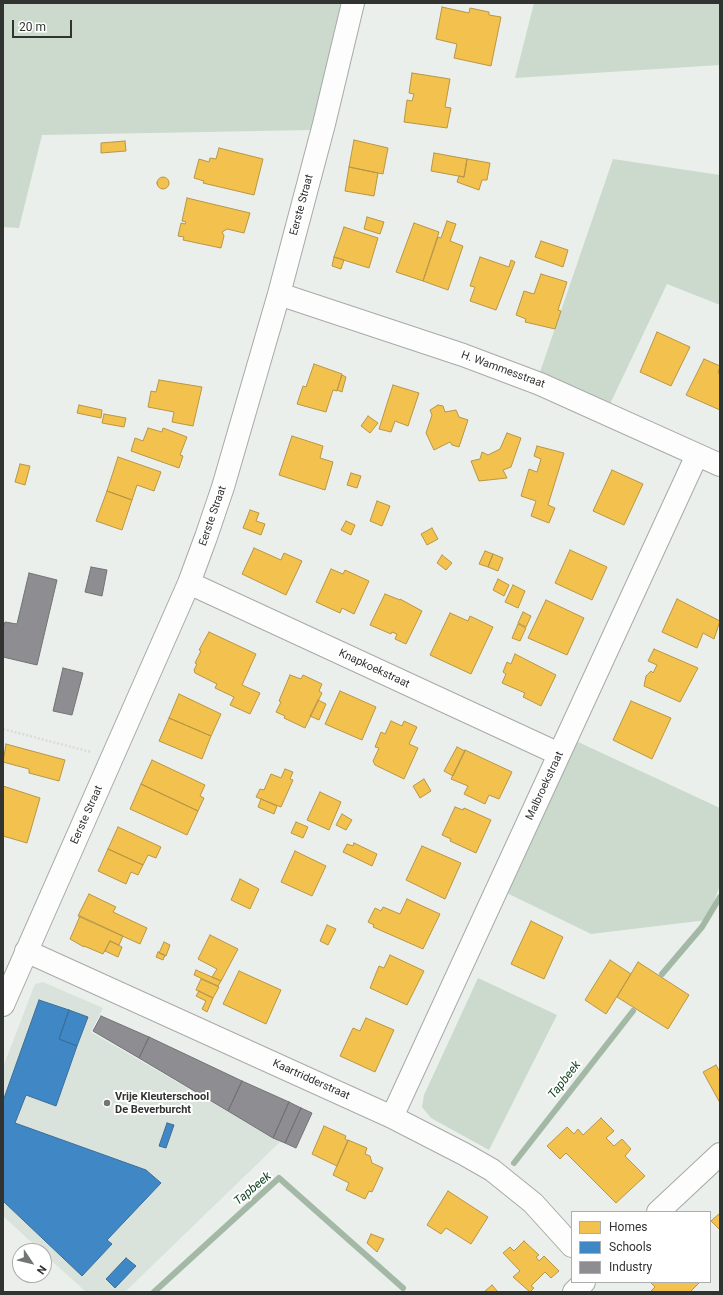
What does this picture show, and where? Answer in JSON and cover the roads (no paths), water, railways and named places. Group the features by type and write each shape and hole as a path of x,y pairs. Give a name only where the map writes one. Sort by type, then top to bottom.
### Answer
{"street":[{"name":"Eerste Straat","path":"3,1005 189,583 223,487 279,294 353,3"},
{"name":"H. Wammesstraat","path":"279,294 463,355 540,384 720,465"},
{"name":"Malbroekstraat","path":"392,1117 416,1068 697,455"},
{"name":"Knapkoekstraat","path":"189,583 559,754"},
{"name":"Kaartridderstraat","path":"26,951 392,1117 492,1170 532,1203 571,1245"},
{"path":"659,1211 720,1154"},
{"path":"574,1292 583,1283"}],"waterway":[{"name":"Tapbeek","path":"662,974 702,927 720,897"},
{"name":"Tapbeek","path":"514,1163 633,1011"},
{"name":"Tapbeek","path":"154,1292 279,1178 403,1288"}],"place":[{"name":"Vrije Kleuterschool De Beverburcht","path":"107,1103"}]}
